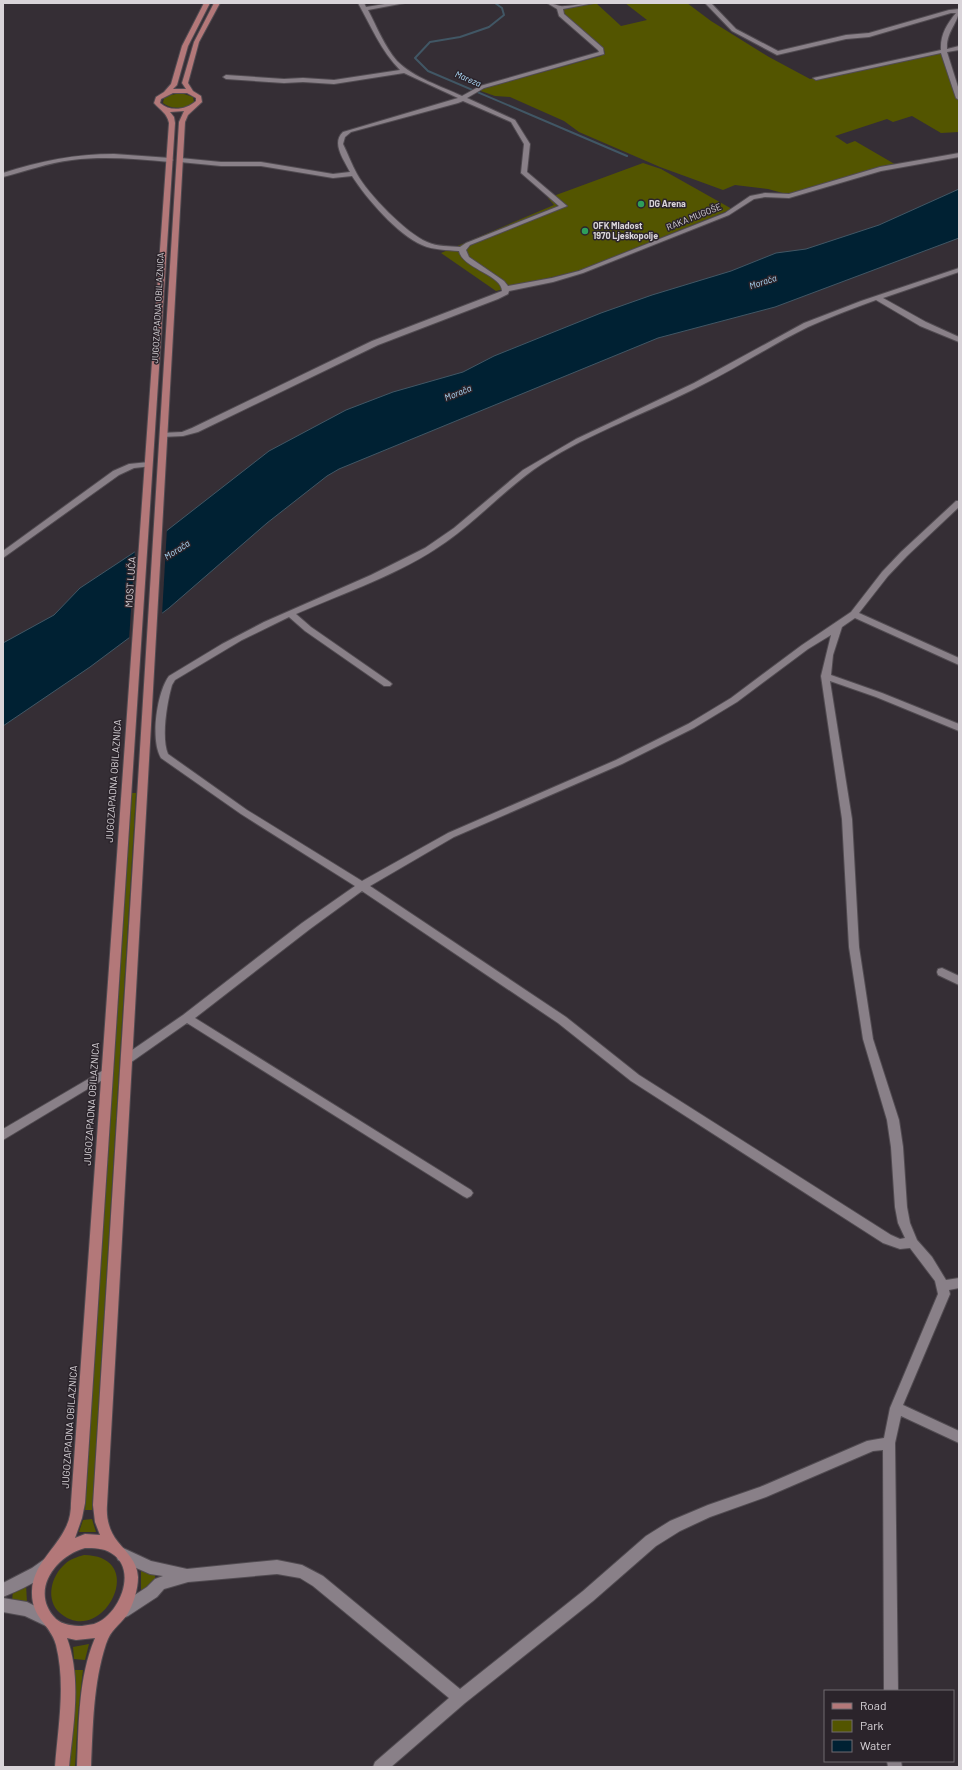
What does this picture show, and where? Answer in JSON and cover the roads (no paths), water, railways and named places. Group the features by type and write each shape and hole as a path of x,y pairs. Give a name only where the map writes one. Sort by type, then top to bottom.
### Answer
{"main road":[{"path":"167,92 174,85 185,46 207,3"},
{"path":"190,91 185,83 190,60 202,26 217,3"},
{"path":"165,109 179,110 193,107 200,100 197,95 190,91 178,90 167,92"},
{"name":"JUGOZAPADNA OBILAZNICA","path":"145,515 172,120 165,109 159,106 156,100 167,92"},
{"name":"JUGOZAPADNA OBILAZNICA","path":"126,1060 182,122 185,114 193,107"},
{"name":"MOST LUČA","path":"137,650 145,515"},
{"name":"JUGOZAPADNA OBILAZNICA","path":"53,1558 71,1532 78,1510 137,650"},
{"path":"51,1623 68,1632 81,1634 95,1631 108,1624 120,1613 129,1599 132,1583 130,1568 119,1551 109,1540 101,1522 100,1505 126,1060"},
{"path":"62,1767 68,1676 63,1642 40,1606 38,1591 42,1576 53,1558 70,1546 85,1541 101,1542 119,1551"},
{"path":"84,1767 91,1673 99,1643 108,1624"}],"street":[{"path":"402,3 363,6 383,43 399,68 404,71 463,98 513,121 527,144 524,173 564,206 468,244 462,249 430,246 412,236 361,184 354,174 340,144 340,140 344,134 349,131 456,102 463,98 474,90 602,53 601,49 561,15 560,8"},
{"path":"550,3 560,8 591,3"},
{"path":"708,3 734,30 777,53 846,37 869,35 949,12 959,12"},
{"path":"959,12 946,30 943,43 944,52 959,98"},
{"path":"816,78 959,48"},
{"path":"226,77 284,81 303,80 334,82 404,71"},
{"name":"RAKA MUGOŠE","path":"506,288 554,280 581,272 727,214 752,197 789,196 880,169 959,155"},
{"path":"3,175 36,165 72,158 136,157 170,160"},
{"path":"180,160 221,164 261,164 333,176 354,174"},
{"path":"164,436 183,434 195,430 375,343 505,292 506,288 502,282 467,258 463,254 462,249"},
{"path":"913,1244 900,1244 886,1240 660,1095 635,1078 562,1020 362,886 244,812 162,753 165,695 168,684 172,678 249,633 290,613 367,581 433,547 455,532 518,476 558,452 615,422 697,385 808,325 878,298 959,270"},
{"path":"878,298 923,324 959,340"},
{"path":"3,555 116,473 132,466 149,464"},
{"path":"126,1060 187,1018 306,926 362,886 451,835 619,762 691,726 734,700 805,647 854,614 885,574 904,554 959,503"},
{"path":"290,613 308,629 387,684"},
{"path":"854,614 959,662"},
{"path":"838,626 832,643 825,676 847,819 854,947 868,1039 893,1120 898,1147 902,1214 913,1244 934,1268 943,1286 944,1294 896,1408 889,1443 891,1690"},
{"path":"825,676 879,695 959,728"},
{"path":"942,972 959,981"},
{"path":"187,1018 467,1193"},
{"path":"3,1135 107,1072"},
{"path":"943,1286 959,1283"},
{"path":"896,1408 959,1437"},
{"path":"380,1767 460,1698 588,1596 651,1541 675,1526 708,1511 761,1493 872,1445 889,1443"},
{"path":"119,1551 150,1568 188,1575"},
{"path":"3,1590 37,1573 53,1558"},
{"path":"120,1613 152,1592 160,1584 188,1575 277,1567 302,1572 318,1581 460,1698"},
{"path":"3,1605 27,1609 51,1623"}],"water":[{"name":"Morača","path":"959,189 959,238 775,307 658,338 339,469 327,476 267,523 169,608 90,667 3,726 3,643 54,615 80,588 165,532 269,451 346,410 393,392 463,372 494,356 601,313 652,295 731,271 776,253 806,249 879,225"}],"waterway":[{"name":"Mareza","path":"495,3 502,8 504,15 489,27 460,37 430,42 415,58 428,71 627,156"}],"place":[{"name":"DG Arena","path":"641,204"},
{"name":"OFK Mladost 1970 Lješkopolje","path":"585,231"}]}
